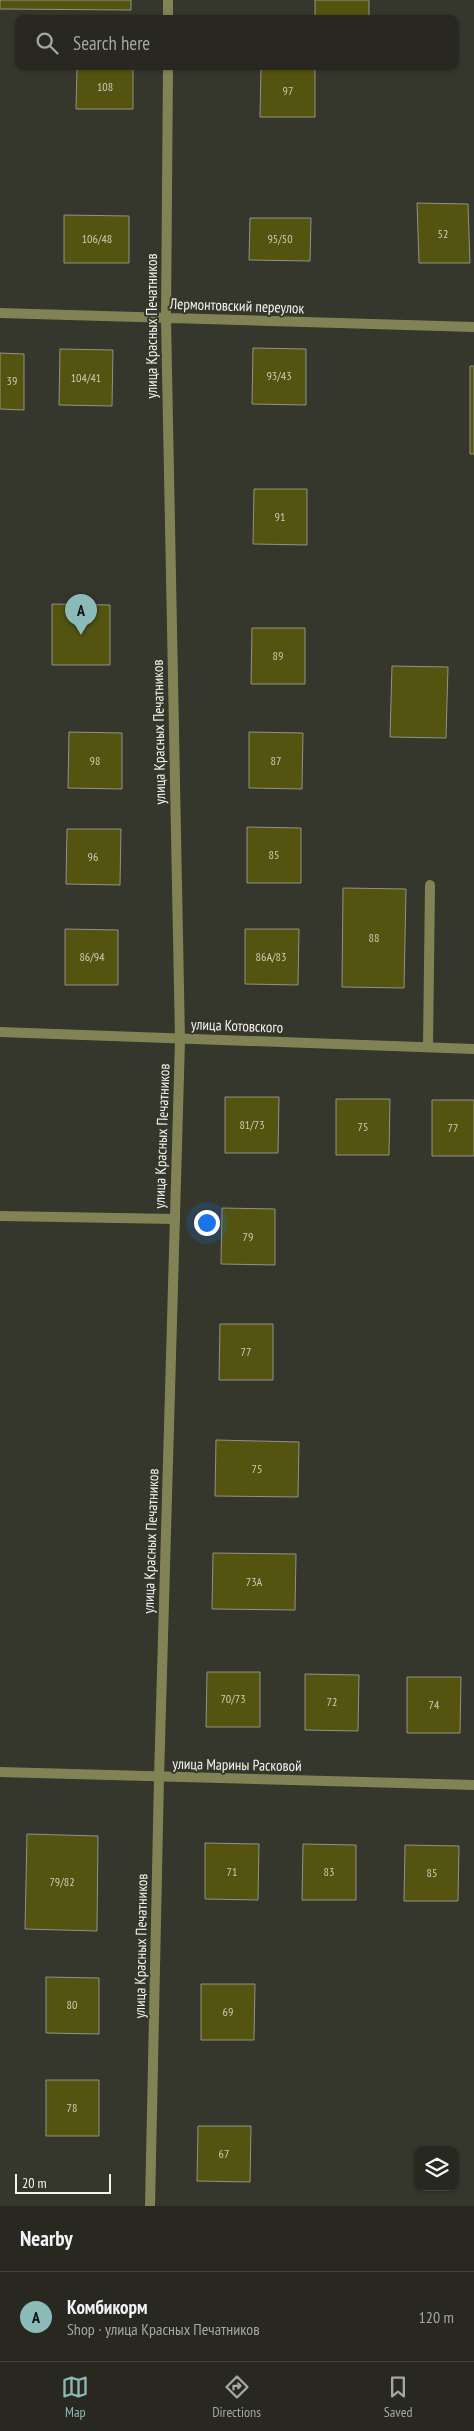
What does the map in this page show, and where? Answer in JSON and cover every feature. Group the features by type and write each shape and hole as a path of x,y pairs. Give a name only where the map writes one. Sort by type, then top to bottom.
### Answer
{"street":[{"path":"168,0 168,15"},
{"name":"улица Красных Печатников","path":"150,2206 159,1778 180,1040 166,319 168,70"},
{"name":"Лермонтовский переулок","path":"0,313 474,328"},
{"path":"428,1047 430,885"},
{"name":"улица Котовского","path":"0,1032 180,1040 474,1049"},
{"path":"0,1216 175,1219"},
{"name":"улица Марины Расковой","path":"0,1772 159,1778 474,1785"}],"building":[{"path":"0,0 131,0 131,10 0,9"},
{"path":"315,0 369,0 369,15 315,15"},
{"path":"77,70 133,70 133,109 76,109"},
{"path":"261,70 315,70 315,117 260,117"},
{"path":"417,203 468,204 470,263 419,263"},
{"path":"64,215 129,216 129,263 64,263"},
{"path":"250,218 311,218 310,261 249,260"},
{"path":"253,348 306,349 306,405 252,404"},
{"path":"60,349 113,350 112,406 59,405"},
{"path":"0,353 24,354 24,410 0,409"},
{"path":"470,366 474,366 474,454 470,454"},
{"path":"254,489 307,489 307,545 253,544"},
{"path":"52,604 110,605 110,665 52,665"},
{"path":"252,628 305,628 305,684 251,684"},
{"path":"392,666 448,667 446,738 390,737"},
{"path":"69,732 122,733 122,789 68,788"},
{"path":"249,732 303,733 302,789 249,788"},
{"path":"247,827 301,828 301,883 247,883"},
{"path":"67,829 121,829 120,885 66,884"},
{"path":"343,888 406,889 404,988 342,987"},
{"path":"65,929 118,930 118,985 65,985"},
{"path":"245,929 299,929 298,985 245,984"},
{"path":"225,1097 279,1097 278,1153 225,1153"},
{"path":"336,1099 390,1099 389,1155 336,1155"},
{"path":"432,1100 474,1100 474,1156 432,1156"},
{"path":"222,1208 275,1209 275,1265 221,1264"},
{"path":"220,1324 273,1324 273,1380 219,1380"},
{"path":"216,1440 299,1442 298,1497 215,1496"},
{"path":"213,1553 296,1554 295,1610 212,1609"},
{"path":"207,1672 260,1672 260,1727 206,1727"},
{"path":"305,1674 359,1675 358,1731 305,1730"},
{"path":"407,1677 461,1677 460,1733 407,1733"},
{"path":"27,1834 98,1836 97,1931 25,1929"},
{"path":"205,1843 259,1844 258,1900 205,1899"},
{"path":"303,1844 356,1845 356,1900 302,1900"},
{"path":"405,1845 459,1846 458,1901 404,1901"},
{"path":"46,1977 99,1978 99,2034 46,2033"},
{"path":"201,1984 255,1984 254,2040 201,2040"},
{"path":"46,2080 99,2080 99,2136 46,2136"},
{"path":"198,2126 251,2126 250,2182 197,2181"}],"place":[{"name":"Комбикорм","path":"81,635"}]}
